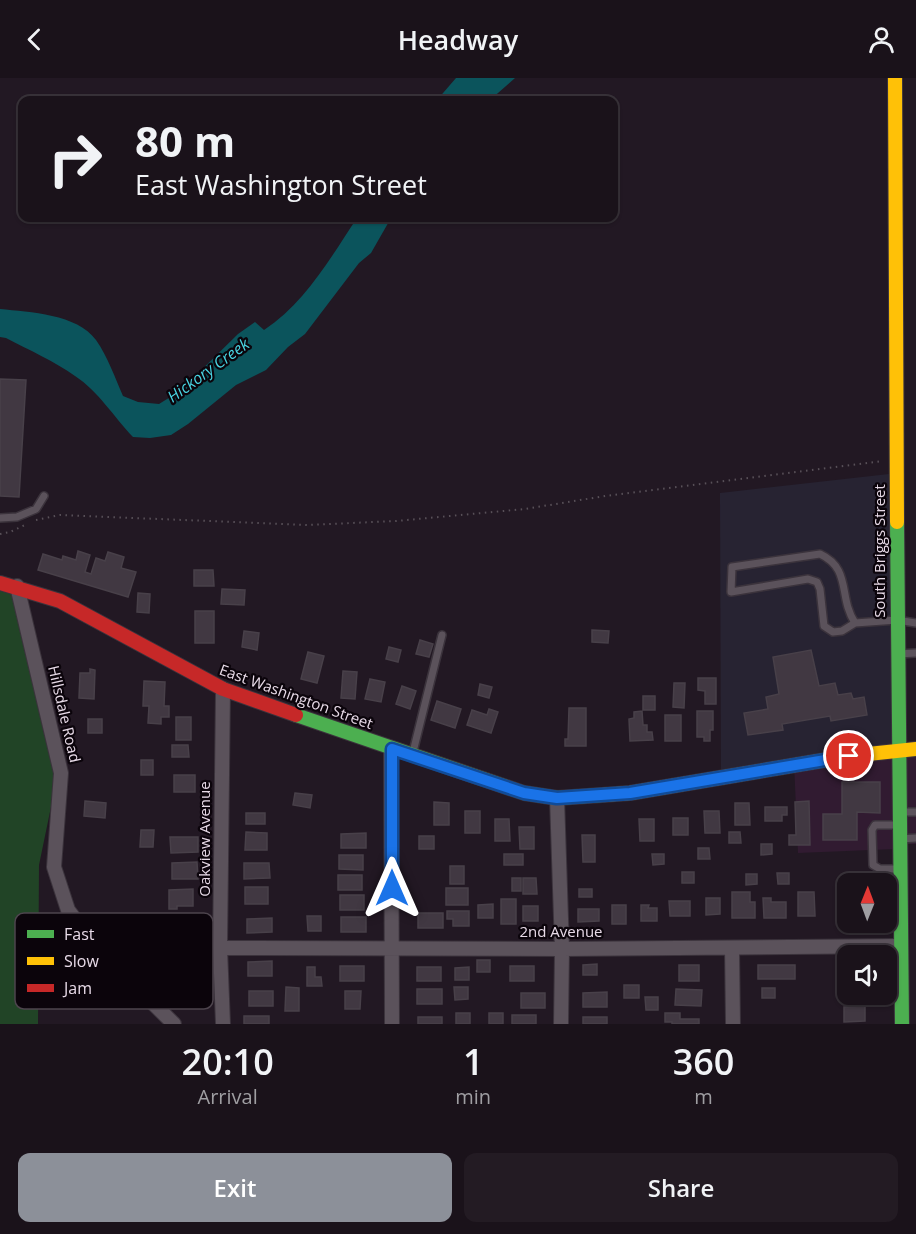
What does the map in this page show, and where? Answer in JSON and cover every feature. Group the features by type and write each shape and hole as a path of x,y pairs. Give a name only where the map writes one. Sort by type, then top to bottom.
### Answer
{"street":[{"name":"South Briggs Street","path":"895,78 897,654 902,1024"},
{"name":"East Washington Street","path":"0,583 17,586 60,601 223,690 524,793 557,798 630,793 813,762 916,749"},
{"name":"Hillsdale Road","path":"17,586 61,773 54,867 70,913"},
{"name":"Oakview Avenue","path":"223,690 220,948 223,1024"},
{"path":"392,749 392,1024"},
{"path":"557,798 562,949 561,1024"},
{"name":"2nd Avenue","path":"220,948 562,949 901,946"},
{"path":"732,948 733,1024"},
{"name":"Hillsdale Road","path":"159,1009 174,1024"}],"lane":[{"path":"0,518 17,517 36,509 44,496"},
{"path":"855,623 848,613 841,572 832,559 820,554 732,567 731,591 808,579 817,582 820,589 824,626 833,632 842,631 855,623 897,620 916,623"},
{"path":"412,756 442,635"},
{"path":"897,654 916,653"},
{"path":"900,869 880,868 873,865 872,830 875,825 900,825 916,812"},
{"path":"900,825 916,838"}],"path":[{"path":"34,520 60,515 307,525 396,521 525,510 605,496 885,461"},
{"path":"0,534 26,524"}],"shaded area":[{"path":"889,474 896,747 721,774 720,493"},
{"path":"916,746 916,844 895,844 895,849 798,853 794,763"}],"green space":[{"path":"0,586 13,588 58,773 39,865 39,913 15,913 15,1009 38,1009 38,1024 0,1024"}],"water":[{"path":"456,78 515,78 495,96 440,96"},
{"name":"Hickory Creek","path":"354,222 389,222 371,253 359,263 305,334 288,347 266,370 236,385 171,435 150,438 133,437 83,382 50,361 0,337 0,309 52,316 77,325 88,331 96,340 108,360 123,396 138,402 159,404 180,391 238,334 255,322 264,330 279,319 305,293"}],"building":[{"path":"0,379 26,380 19,497 0,496"},
{"path":"78,551 90,555 85,572 91,574 96,558 105,561 108,552 124,557 121,568 136,572 128,597 38,570 43,554 62,560 63,556 76,560"},
{"path":"194,570 213,570 214,586 194,586"},
{"path":"222,589 245,590 244,605 221,604"},
{"path":"138,593 150,594 149,613 137,612"},
{"path":"195,611 214,611 214,643 195,643"},
{"path":"592,630 609,631 608,643 592,642"},
{"path":"244,631 259,633 257,650 242,647"},
{"path":"420,640 433,644 429,657 416,654"},
{"path":"389,647 401,650 398,662 386,659"},
{"path":"811,650 819,686 835,683 838,695 851,693 853,699 864,697 867,715 831,721 830,716 782,724 783,730 748,735 744,713 768,709 766,697 779,694 773,657"},
{"path":"308,652 324,656 317,683 301,679"},
{"path":"90,669 95,670 94,699 79,698 80,673 90,673"},
{"path":"343,671 357,672 355,699 341,698"},
{"path":"698,678 716,678 716,704 705,704 705,691 698,690"},
{"path":"370,679 385,682 381,702 365,699"},
{"path":"144,681 165,682 164,706 169,706 169,717 161,717 161,724 148,723 149,706 143,706"},
{"path":"674,683 685,683 684,708 673,707"},
{"path":"480,684 492,687 489,698 478,695"},
{"path":"402,686 416,691 410,709 396,704"},
{"path":"643,696 655,696 655,710 643,710"},
{"path":"437,701 461,709 455,728 431,720"},
{"path":"569,708 586,708 586,746 565,746 565,739 568,739"},
{"path":"489,709 498,712 491,733 467,725 472,710 487,715"},
{"path":"642,711 643,725 647,725 647,732 652,732 653,740 630,741 629,719 634,718 634,712"},
{"path":"697,711 713,711 713,730 710,730 710,741 704,741 704,737 697,737"},
{"path":"665,715 681,715 681,741 665,741"},
{"path":"176,717 191,717 191,740 176,740"},
{"path":"88,719 102,719 102,733 88,733"},
{"path":"172,745 188,745 189,757 172,757"},
{"path":"141,760 153,760 153,775 141,775"},
{"path":"174,775 195,775 195,792 174,792"},
{"path":"842,782 880,782 880,813 857,812 857,840 823,840 823,814 842,814"},
{"path":"295,793 312,795 310,808 293,805"},
{"path":"85,801 106,803 105,818 84,816"},
{"path":"809,801 810,845 789,845 789,835 796,835 795,802"},
{"path":"434,802 449,803 449,825 434,825"},
{"path":"735,803 749,803 750,825 735,825"},
{"path":"765,807 787,807 787,815 782,815 782,821 765,821"},
{"path":"465,811 480,811 480,833 465,833"},
{"path":"704,811 719,811 720,833 705,833"},
{"path":"246,813 265,813 265,824 246,824"},
{"path":"673,818 688,818 688,835 673,835"},
{"path":"495,819 509,819 510,841 495,841"},
{"path":"639,819 654,819 654,841 640,841"},
{"path":"519,827 534,827 534,849 520,849"},
{"path":"141,830 154,830 153,847 140,847"},
{"path":"246,832 267,833 267,850 245,850"},
{"path":"729,832 740,832 741,843 729,843"},
{"path":"366,833 366,848 341,848 341,834"},
{"path":"582,835 595,835 595,862 583,862"},
{"path":"419,836 434,836 434,849 419,849"},
{"path":"170,837 198,837 198,852 171,853"},
{"path":"761,844 772,844 772,854 761,855"},
{"path":"698,848 709,848 710,859 698,859"},
{"path":"504,854 523,854 523,865 504,865"},
{"path":"652,854 664,854 664,864 653,865"},
{"path":"339,855 363,855 363,870 339,869"},
{"path":"197,862 198,879 172,879 172,863"},
{"path":"244,863 269,863 270,878 244,879"},
{"path":"450,866 464,866 464,884 450,884"},
{"path":"682,872 694,872 694,883 682,883"},
{"path":"777,873 789,873 789,884 778,884"},
{"path":"746,874 757,874 757,884 746,885"},
{"path":"338,875 362,875 362,890 338,890"},
{"path":"512,878 521,878 521,891 512,891"},
{"path":"523,878 536,878 537,894 523,894"},
{"path":"245,887 268,887 268,904 245,904"},
{"path":"446,888 468,888 468,905 446,905"},
{"path":"193,889 193,906 177,906 177,909 169,909 169,890"},
{"path":"579,889 592,889 592,897 579,897"},
{"path":"732,892 750,892 750,902 755,902 755,918 732,918"},
{"path":"798,892 814,892 815,916 798,916"},
{"path":"340,895 364,895 364,910 340,910"},
{"path":"706,898 720,898 720,914 706,915"},
{"path":"763,898 771,898 771,902 786,902 786,918 764,918"},
{"path":"501,899 516,899 516,924 501,924"},
{"path":"669,901 690,901 690,916 670,916"},
{"path":"493,904 493,918 478,918 478,905"},
{"path":"612,905 626,905 626,924 612,924"},
{"path":"641,905 657,908 657,921 641,921"},
{"path":"523,906 538,906 538,921 523,921"},
{"path":"578,909 599,909 599,921 578,922"},
{"path":"447,911 469,911 469,926 453,926 453,919 447,919"},
{"path":"418,913 443,913 443,928 418,928"},
{"path":"307,916 321,916 321,931 308,931"},
{"path":"341,917 366,917 366,932 341,932"},
{"path":"272,918 272,932 247,933 247,919"},
{"path":"477,960 490,960 490,972 477,972"},
{"path":"272,961 272,976 248,976 248,962"},
{"path":"597,964 597,975 583,975 583,965"},
{"path":"679,965 699,965 699,981 679,981"},
{"path":"758,965 795,965 795,979 758,979"},
{"path":"340,966 364,966 364,981 340,981"},
{"path":"510,966 534,966 534,981 510,981"},
{"path":"307,967 315,967 315,977 321,977 322,986 307,986"},
{"path":"417,967 441,967 441,981 417,981"},
{"path":"469,967 469,980 455,980 455,968"},
{"path":"624,985 639,985 639,998 624,998"},
{"path":"286,987 299,988 299,1011 285,1011"},
{"path":"454,987 468,987 468,999 455,1000"},
{"path":"762,988 775,988 775,998 762,998"},
{"path":"417,989 442,989 442,1004 417,1004"},
{"path":"676,989 702,990 701,1006 675,1005"},
{"path":"249,991 273,991 273,1006 249,1006"},
{"path":"345,991 361,991 360,1009 345,1009"},
{"path":"607,992 607,1007 583,1007 583,993"},
{"path":"521,993 545,993 545,1008 521,1008"},
{"path":"645,997 658,997 658,1010 646,1010"},
{"path":"865,1006 865,1021 844,1022 844,1007"},
{"path":"456,1013 470,1013 470,1024 456,1024"},
{"path":"489,1013 503,1013 503,1024 489,1024"},
{"path":"665,1013 680,1013 680,1019 699,1019 699,1024 665,1022"},
{"path":"512,1015 536,1015 536,1024 512,1024"},
{"path":"244,1016 269,1016 269,1024 244,1024"},
{"path":"418,1017 442,1017 442,1024 418,1024"},
{"path":"583,1017 607,1017 607,1024 583,1024"}],"traffic: fast":[{"path":"897,522 902,1024"},
{"path":"296,715 524,793 557,798 602,795"}],"traffic: slow":[{"path":"895,78 897,522"},
{"path":"602,795 630,793 849,756 916,749"}],"traffic: jam":[{"path":"0,583 60,601 223,689 296,715"}],"route":[{"path":"392,888 392,749 524,793 557,798 630,793 849,756"}]}
